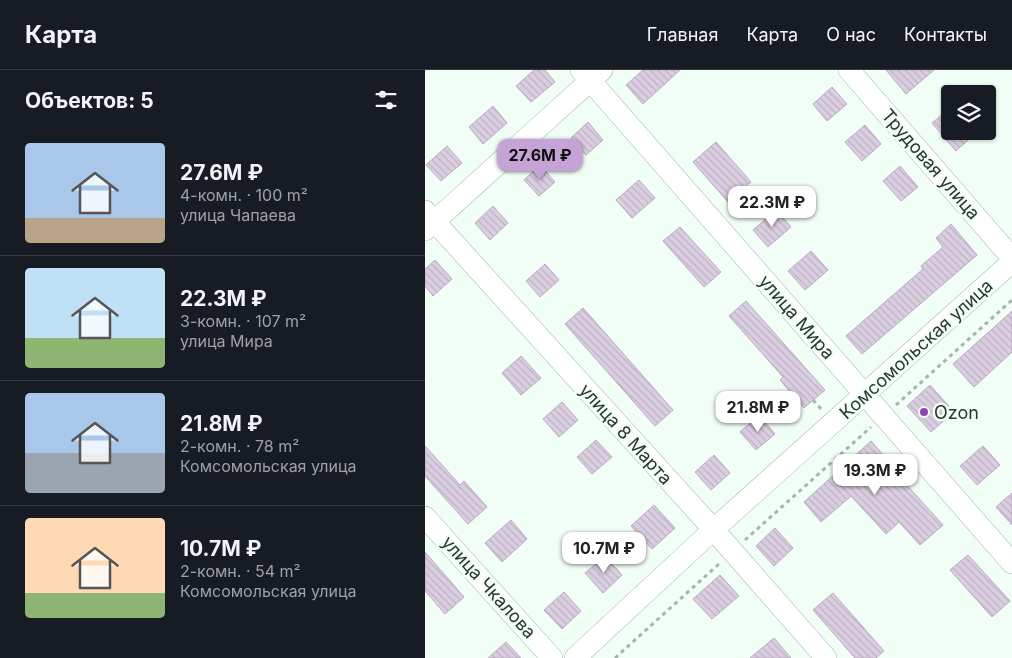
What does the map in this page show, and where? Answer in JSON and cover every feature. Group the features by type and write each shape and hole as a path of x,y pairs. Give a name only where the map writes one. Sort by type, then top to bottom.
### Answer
{"street":[{"name":"Трудовая улица","path":"849,70 1012,258"},
{"path":"428,221 591,74"},
{"name":"улица Мира","path":"591,74 883,416 1012,563"},
{"name":"улица 8 Марта","path":"428,221 713,530 826,658"},
{"name":"Комсомольская улица","path":"575,658 713,530 1012,262"},
{"name":"улица Чкалова","path":"425,517 553,658"}],"path":[{"path":"615,658 1012,300"},
{"path":"813,400 823,411"}],"building":[{"path":"534,70 545,70 555,82 531,102 516,86"},
{"path":"643,70 680,70 643,104 626,85"},
{"path":"886,70 934,70 906,94"},
{"path":"832,87 847,104 827,121 813,104"},
{"path":"493,106 507,123 483,144 469,127"},
{"path":"941,116 941,134 932,123"},
{"path":"588,122 603,140 586,155 571,138"},
{"path":"865,125 881,144 862,161 845,142"},
{"path":"947,140 968,140 956,151"},
{"path":"716,142 751,182 728,202 693,162"},
{"path":"447,146 462,163 441,181 426,165"},
{"path":"540,165 555,182 539,196 524,180"},
{"path":"900,166 918,187 901,201 883,181"},
{"path":"639,180 655,198 632,218 616,200"},
{"path":"493,206 508,223 490,240 475,223"},
{"path":"776,210 791,227 768,247 753,230"},
{"path":"951,224 977,255 862,354 846,336 923,269 921,266 943,247 936,238"},
{"path":"680,227 721,272 704,287 663,241"},
{"path":"811,251 828,270 805,290 788,271"},
{"path":"435,260 452,279 433,296 425,286 425,269"},
{"path":"545,264 559,280 540,297 526,281"},
{"path":"746,301 825,390 804,408 780,380 783,377 729,316"},
{"path":"583,308 673,410 655,426 565,324"},
{"path":"1012,311 1012,352 974,387 953,364"},
{"path":"521,356 541,378 521,395 502,373"},
{"path":"930,385 954,412 931,432 907,406"},
{"path":"562,402 578,420 559,437 543,419"},
{"path":"759,415 775,434 756,450 740,432"},
{"path":"596,440 612,457 592,474 577,457"},
{"path":"871,441 886,458 884,460 943,525 920,545 899,522 886,534 851,496 821,522 804,502"},
{"path":"425,446 460,485 464,481 487,507 468,524 425,476"},
{"path":"983,446 1000,465 977,485 960,466"},
{"path":"714,455 730,473 711,490 695,472"},
{"path":"1012,493 1012,525 996,507"},
{"path":"654,505 675,528 652,549 631,526"},
{"path":"511,520 527,539 502,562 485,543"},
{"path":"775,528 793,548 774,566 756,546"},
{"path":"425,552 464,597 445,614 425,591"},
{"path":"968,555 1010,601 992,617 950,570"},
{"path":"605,556 622,575 603,593 585,573"},
{"path":"720,575 739,596 712,619 693,599"},
{"path":"564,592 581,611 562,629 544,610"},
{"path":"833,593 884,651 876,658 855,658 813,610"},
{"path":"774,638 791,658 750,658"},
{"path":"506,642 521,658 488,658"}],"place":[{"name":"Ozon","path":"924,412"}]}
